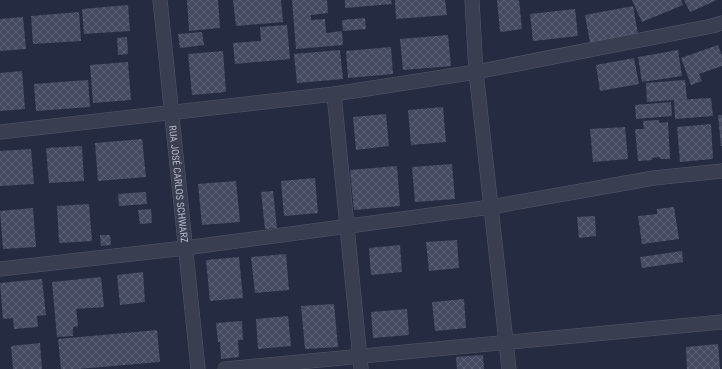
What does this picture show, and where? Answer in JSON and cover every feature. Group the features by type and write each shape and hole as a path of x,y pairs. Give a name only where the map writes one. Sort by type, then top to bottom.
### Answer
{"street":[{"name":"RUA JOSÉ CARLOS SCHWARZ","path":"160,0 198,369"},
{"path":"472,0 476,72 509,369"},
{"path":"0,132 334,94 476,72 722,23"},
{"path":"334,94 360,363"},
{"path":"0,269 185,248 491,207 654,178 722,171"},
{"path":"225,369 360,363 506,342 722,322"}],"building":[{"path":"187,0 218,0 220,28 189,31"},
{"path":"233,0 281,0 283,22 236,26"},
{"path":"292,0 327,0 328,13 311,15 311,20 325,19 326,33 342,31 343,45 296,49"},
{"path":"345,0 391,0 392,4 345,8"},
{"path":"395,0 445,0 447,15 396,19"},
{"path":"497,0 519,0 522,29 500,32"},
{"path":"632,0 681,0 683,5 642,22"},
{"path":"684,0 717,0 690,12"},
{"path":"128,5 130,31 84,34 82,9"},
{"path":"633,6 638,34 590,43 585,15"},
{"path":"575,9 578,36 533,41 530,14"},
{"path":"79,12 81,41 33,44 31,16"},
{"path":"23,17 26,49 0,51 0,19"},
{"path":"365,18 366,29 343,31 342,20"},
{"path":"287,25 290,59 235,64 233,43 261,41 260,27"},
{"path":"202,32 204,45 180,48 178,34"},
{"path":"448,35 451,66 403,70 400,39"},
{"path":"127,37 128,54 118,55 117,38"},
{"path":"718,45 722,56 722,66 699,74 702,81 691,85 681,58"},
{"path":"391,47 393,74 348,78 346,51"},
{"path":"340,50 343,79 297,83 294,54"},
{"path":"678,50 682,76 642,82 638,57"},
{"path":"223,51 226,92 192,95 188,54"},
{"path":"634,58 639,84 600,91 596,65"},
{"path":"128,62 131,100 93,103 90,65"},
{"path":"22,71 25,109 0,111 0,73"},
{"path":"88,80 90,107 36,111 34,84"},
{"path":"685,80 687,99 647,102 646,83"},
{"path":"711,98 713,116 675,119 674,100"},
{"path":"671,102 672,116 636,119 635,105"},
{"path":"443,107 446,142 411,145 408,110"},
{"path":"386,114 389,146 356,150 353,117"},
{"path":"718,115 722,115 722,146 721,146"},
{"path":"659,120 659,123 668,122 670,159 660,159 660,157 652,158 652,160 638,161 635,129 644,129 643,121"},
{"path":"711,124 713,159 680,162 677,127"},
{"path":"625,127 628,159 593,162 590,129"},
{"path":"142,139 146,177 98,181 95,143"},
{"path":"82,146 84,181 49,183 46,148"},
{"path":"31,149 34,184 0,186 0,151"},
{"path":"452,164 455,199 415,202 412,167"},
{"path":"397,166 400,206 354,210 350,170"},
{"path":"315,178 318,213 284,216 281,181"},
{"path":"236,181 240,222 202,225 198,184"},
{"path":"273,191 277,228 265,229 261,192"},
{"path":"146,192 147,204 119,206 118,194"},
{"path":"89,204 92,241 59,243 57,206"},
{"path":"674,207 679,239 642,244 638,216 657,214 657,209"},
{"path":"33,208 36,247 3,249 0,211"},
{"path":"151,209 152,223 140,224 138,210"},
{"path":"595,216 596,236 579,238 577,217"},
{"path":"100,235 110,235 111,245 101,246"},
{"path":"457,240 459,268 429,271 426,242"},
{"path":"400,245 402,272 371,275 369,248"},
{"path":"682,251 683,262 642,268 640,257"},
{"path":"286,254 289,290 255,293 251,257"},
{"path":"239,257 243,298 210,301 206,260"},
{"path":"143,272 145,302 120,305 117,275"},
{"path":"101,277 104,307 76,309 78,326 73,327 73,336 57,337 52,282"},
{"path":"42,279 46,315 37,316 38,327 14,329 13,318 3,319 0,283"},
{"path":"464,299 466,328 435,331 432,302"},
{"path":"334,304 338,347 305,349 301,306"},
{"path":"407,309 409,335 373,338 371,312"},
{"path":"288,316 291,346 258,349 256,319"},
{"path":"242,321 243,340 238,340 239,357 221,359 220,342 218,342 216,323"},
{"path":"157,330 160,362 61,369 58,339"},
{"path":"40,343 42,369 13,369 11,346"},
{"path":"718,344 720,369 687,369 686,347"},
{"path":"483,355 484,369 457,369 456,357"}]}
